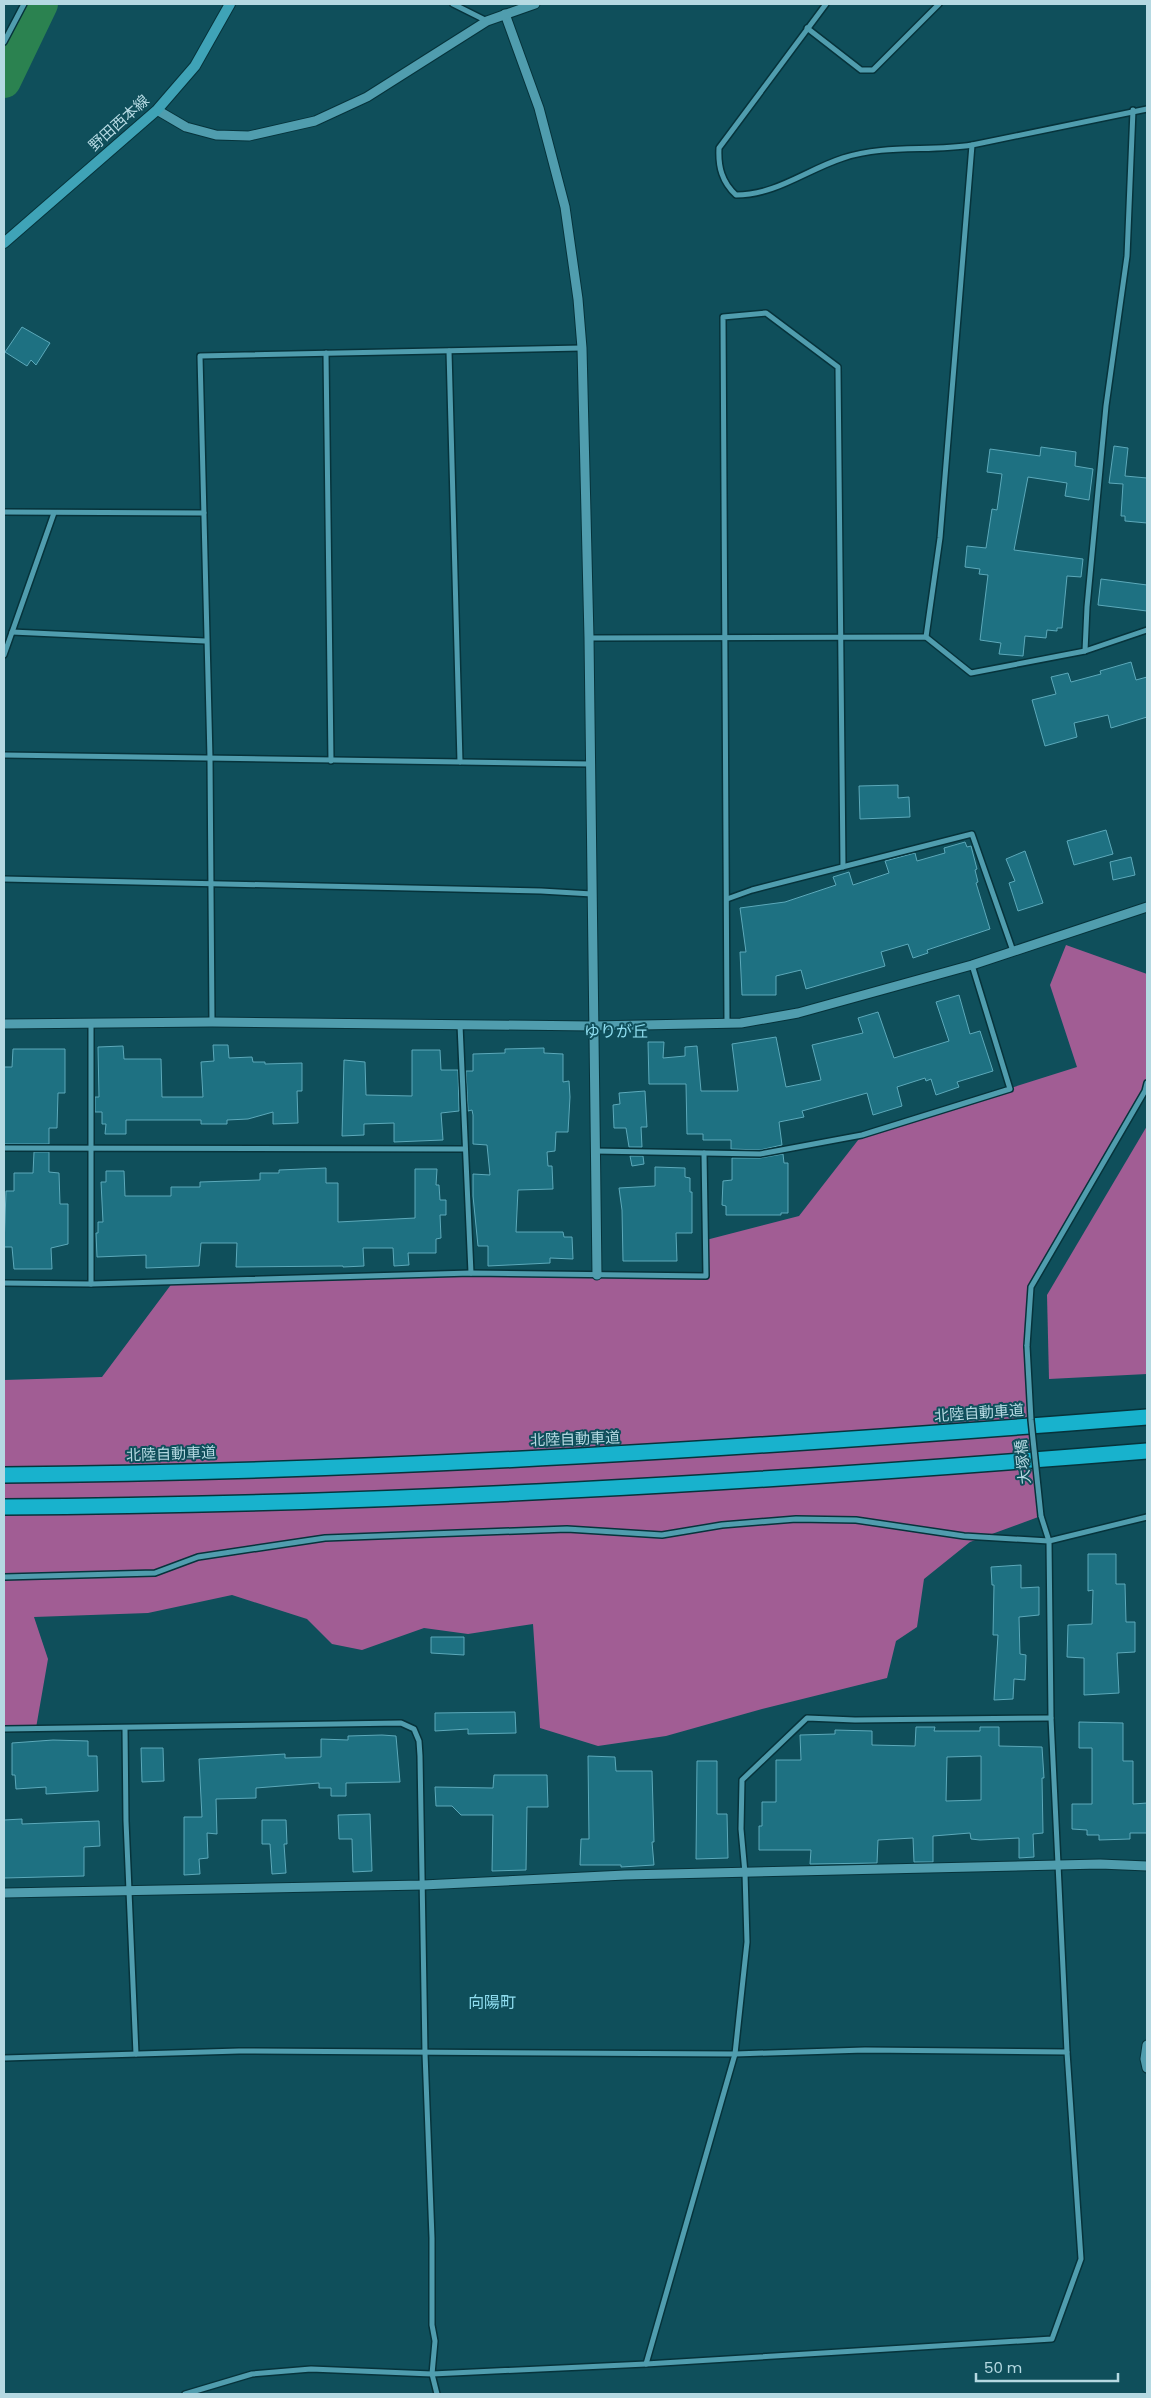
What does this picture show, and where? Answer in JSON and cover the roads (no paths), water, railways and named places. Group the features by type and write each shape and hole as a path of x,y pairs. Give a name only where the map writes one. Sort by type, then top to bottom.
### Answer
{"highway":[{"name":"北陸自動車道","path":"4,1475 389,1464 684,1452 1147,1418"},
{"path":"4,1507 400,1498 648,1486 958,1466 1147,1451"}],"main road":[{"name":"野田西本線","path":"4,243 157,110 195,66 230,4"}],"street":[{"path":"4,42 24,4"},
{"path":"453,4 487,21"},
{"path":"157,110 186,127 216,135 249,136 315,121 367,97 487,21 535,4"},
{"path":"826,4 718,148 718,164 729,189 736,195 766,192 844,157 901,148 949,149 1133,110 1147,109"},
{"path":"807,28 861,70 873,70 939,4"},
{"path":"505,14 539,108 565,208 578,299 582,348 589,638 597,1275"},
{"path":"1084,651 1106,406 1127,256 1133,110"},
{"path":"926,637 940,538 972,145"},
{"path":"727,1022 723,317 766,313 838,367 843,866"},
{"path":"212,1022 210,758 205,641 200,356 582,348"},
{"path":"449,351 460,762"},
{"path":"326,353 331,761"},
{"path":"4,512 204,513"},
{"path":"4,655 54,513"},
{"path":"589,638 926,637 971,673 1084,651 1147,630"},
{"path":"12,632 205,641"},
{"path":"4,755 590,764"},
{"path":"727,899 752,890 972,834 1013,951"},
{"path":"4,879 541,891 592,894"},
{"path":"4,1024 212,1022 593,1026 741,1023 798,1013 972,965 1147,907"},
{"path":"595,1150 760,1154 862,1135 1010,1089 972,965"},
{"path":"91,1022 91,1284"},
{"path":"460,1025 471,1273"},
{"name":"大塚橋","path":"646,2364 1052,2339 1081,2259 1067,2052 1051,1718 1049,1541 1041,1516 1031,1420 1027,1346 1031,1287 1145,1091 1147,1083"},
{"path":"4,1148 465,1149"},
{"path":"4,1283 91,1284 471,1273 706,1276 704,1153"},
{"path":"4,1577 155,1573 198,1557 326,1538 567,1529 662,1535 722,1525 796,1519 856,1520 964,1536 1049,1541 1147,1516"},
{"path":"185,2394 252,2374 310,2369 432,2374 646,2364 736,2054 747,1942 745,1873 741,1829 742,1780 807,1718 855,1720 1051,1718"},
{"path":"4,1729 401,1723 414,1728 419,1741 420,1756 425,2053 432,2238 432,2325 434,2341 432,2374 437,2394"},
{"path":"125,1728 126,1821 136,2054"},
{"path":"4,1893 130,1889 423,1886 624,1875 1058,1867 1100,1864 1147,1866"},
{"path":"1147,2045 1145,2059 1147,2068"},
{"path":"4,2058 239,2051 736,2054 865,2050 1067,2052"}],"waterway":[{"path":"4,81 41,4"}],"district":[{"name":"ゆりが丘","path":"616,1031"},
{"name":"向陽町","path":"492,2002"}]}
